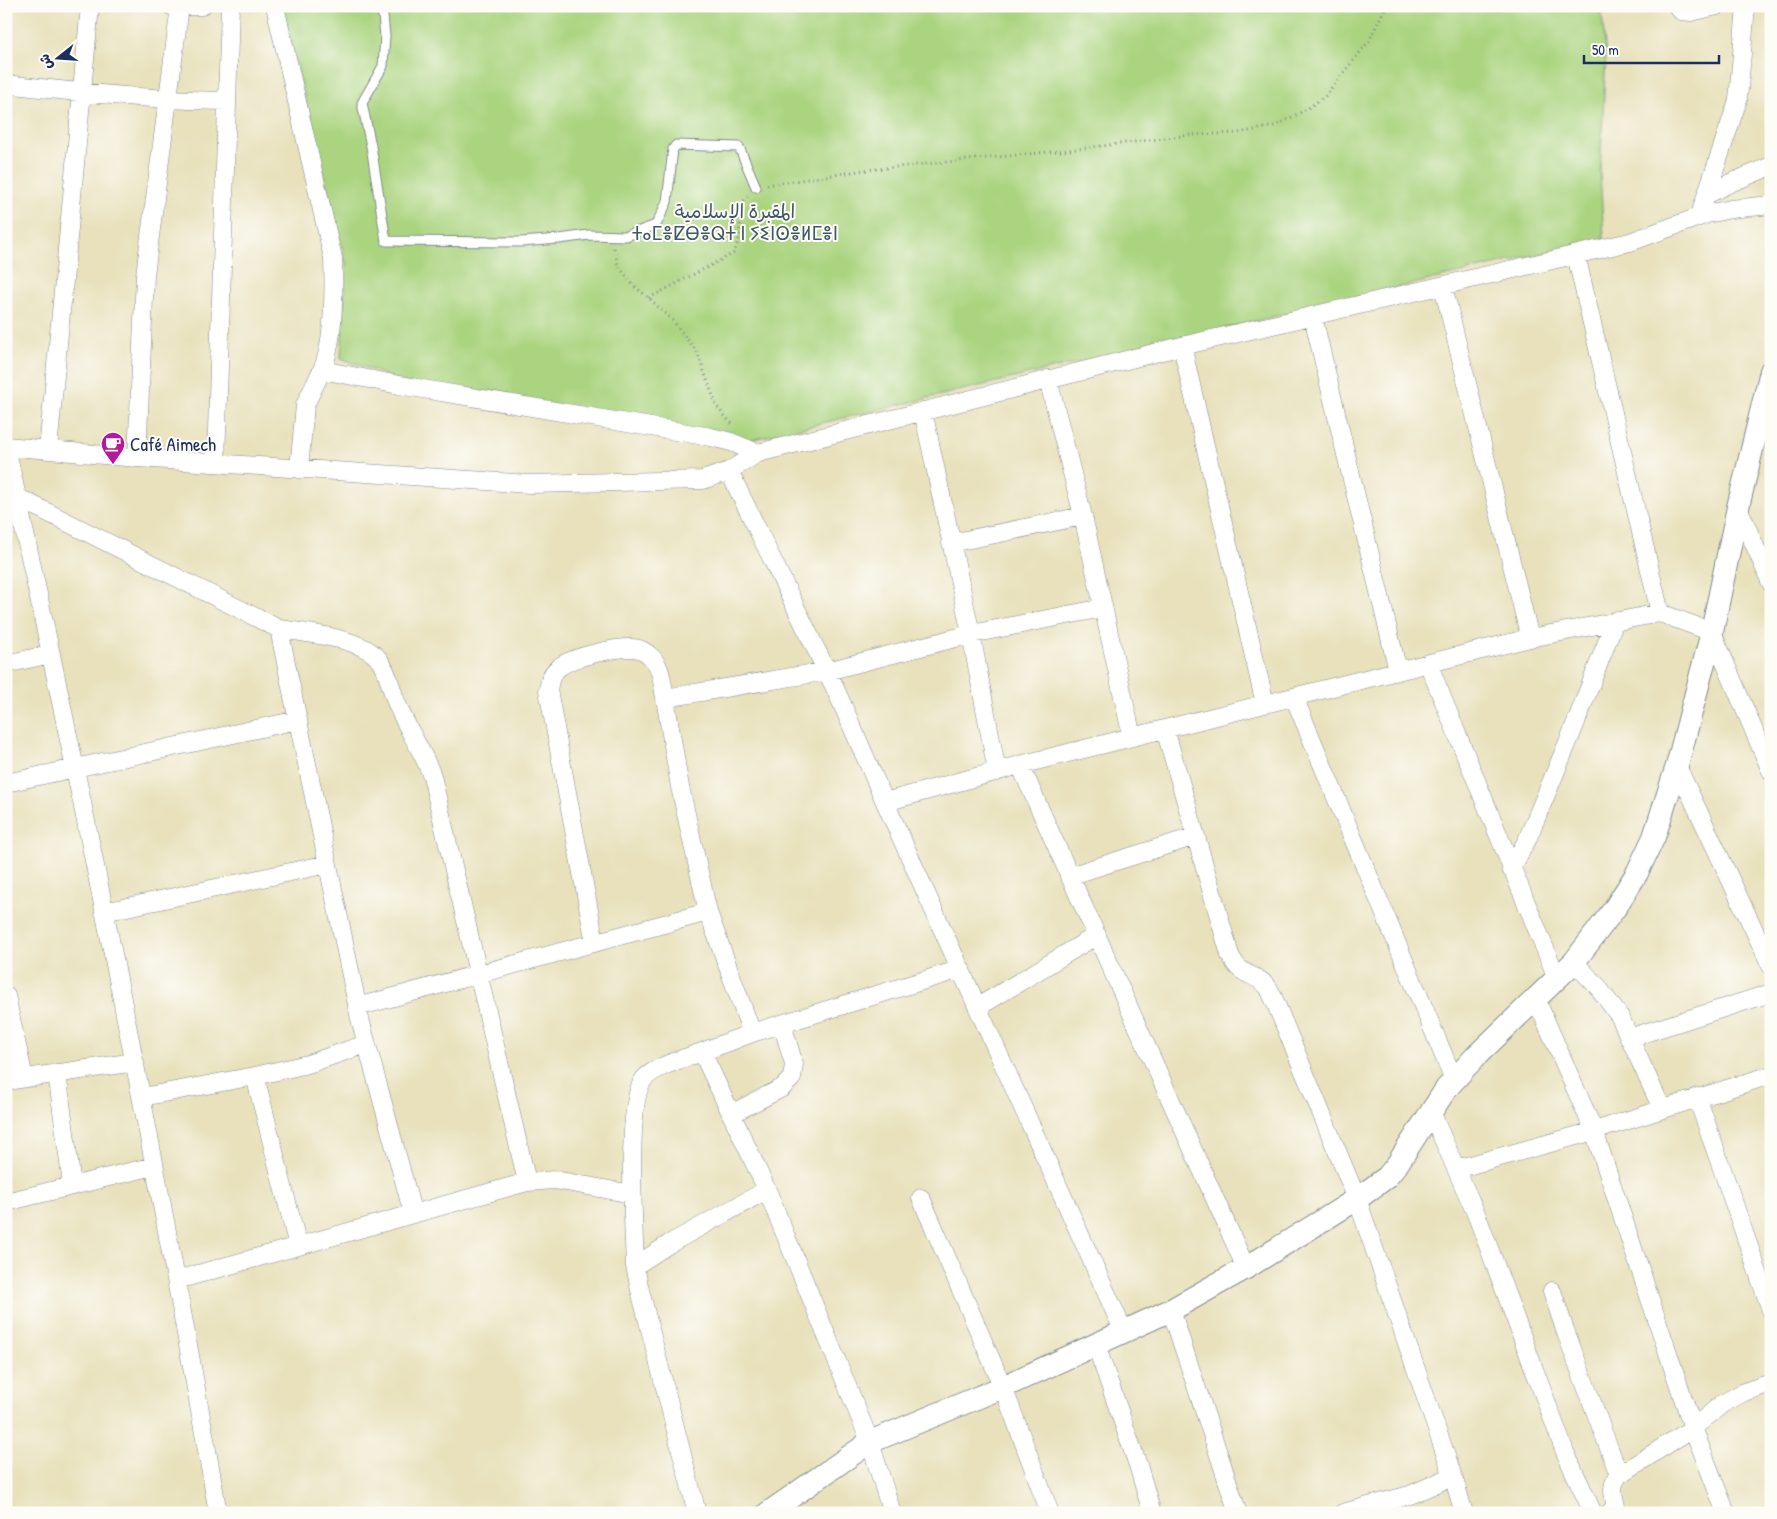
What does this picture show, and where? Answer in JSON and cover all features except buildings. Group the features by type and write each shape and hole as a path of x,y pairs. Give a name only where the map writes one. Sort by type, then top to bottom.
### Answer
{"street":[{"path":"48,450 90,6"},
{"path":"171,6 202,6"},
{"path":"137,458 145,275 180,6"},
{"path":"216,463 230,6"},
{"path":"275,6 333,258 334,274 329,354 304,405 299,469"},
{"path":"1677,6 1681,11 1691,12 1717,6"},
{"path":"1699,218 1738,100 1746,6"},
{"path":"6,84 167,100 227,101"},
{"path":"1708,194 1771,166"},
{"path":"218,1513 177,1280 142,1097 75,767 51,654 14,521 17,497 6,446 137,458 530,484 703,480 729,472 758,452 1182,346 1630,242 1731,209 1771,206"},
{"path":"1576,255 1660,612"},
{"path":"1443,286 1530,638"},
{"path":"1313,317 1398,671"},
{"path":"1182,346 1265,704"},
{"path":"322,370 417,388 595,416 711,437 758,452"},
{"path":"768,1513 870,1442 1003,1387 1171,1310 1246,1268 1357,1199 1387,1177 1432,1112 1436,1102 1454,1080 1476,1056 1574,962 1637,873 1654,837 1677,766 1712,632 1738,507 1771,371"},
{"path":"1048,379 1082,516 1132,737"},
{"path":"923,410 971,634 997,772"},
{"path":"729,472 827,671 1124,1332"},
{"path":"17,497 279,629 326,636 361,646 371,651 379,659 385,669 397,704 427,761 432,776 527,1182"},
{"path":"1738,507 1771,582"},
{"path":"951,543 1082,516"},
{"path":"665,698 827,671 971,634 1103,608"},
{"path":"885,802 1020,765 1428,663 1530,638 1660,612 1712,632 1771,771"},
{"path":"1511,869 1527,840 1570,739 1615,621"},
{"path":"279,629 366,1044 413,1214"},
{"path":"595,943 548,690 550,676 558,667 576,658 612,650 639,649 650,655 659,667 680,787 708,912 752,1033"},
{"path":"6,664 51,654"},
{"path":"1428,663 1557,978"},
{"path":"1294,697 1454,1080"},
{"path":"6,783 298,720"},
{"path":"1165,729 1230,955 1242,973 1267,986 1273,997 1357,1199 1453,1476 1464,1513"},
{"path":"1020,765 1246,1268"},
{"path":"1677,766 1771,966"},
{"path":"1070,876 1196,836"},
{"path":"104,912 328,864"},
{"path":"358,1007 708,912"},
{"path":"978,1006 1097,935"},
{"path":"1574,962 1598,988 1620,1017 1662,1109"},
{"path":"696,1513 640,1290 636,1266 632,1194 634,1111 637,1091 653,1071 752,1033 961,969"},
{"path":"1629,1038 1771,993"},
{"path":"6,996 24,1078"},
{"path":"1536,999 1594,1131 1693,1428 1726,1513"},
{"path":"731,1114 782,1088 792,1078 794,1064 782,1024"},
{"path":"142,1097 308,1064 366,1044"},
{"path":"702,1052 767,1190 870,1442 892,1513"},
{"path":"6,1081 135,1062"},
{"path":"57,1073 72,1185"},
{"path":"1456,1169 1594,1131 1771,1075"},
{"path":"255,1076 298,1246"},
{"path":"1697,1097 1771,1310"},
{"path":"1432,1112 1477,1216 1565,1452 1593,1513"},
{"path":"6,1202 154,1166"},
{"path":"177,1280 527,1182 555,1180 632,1194"},
{"path":"636,1266 669,1244 767,1190"},
{"path":"921,1198 1003,1387 1050,1513"},
{"path":"1552,1291 1619,1475"},
{"path":"1171,1310 1238,1513"},
{"path":"1096,1345 1138,1465 1152,1513"},
{"path":"1614,1511 1612,1486 1613,1481 1619,1475 1693,1428 1722,1404 1744,1392 1771,1383"},
{"path":"1343,1513 1410,1495 1453,1476"}],"lane":[{"path":"382,6 385,36 383,66 362,103 386,241 522,242 589,235 626,236 656,225 667,202 673,148 676,145 739,147 756,187"}],"path":[{"path":"649,298 734,253 739,239 742,203 756,187 865,170 1069,150 1190,135 1238,133 1275,126 1308,109 1324,96 1370,41 1386,6"},
{"path":"611,236 618,265 633,286 649,298 673,321 697,352 717,406 735,430"}],"green space":[{"name":"المقبرة الإسلامية ⵜⴰⵎⴻⵇⴱⴻⵕⵜ ⵏ ⵢⵉⵏⵙⴻⵍⵎⴻⵏ","path":"282,6 1601,6 1606,54 1600,173 1604,239 746,441 405,383 341,358 346,263"}],"place":[{"name":"Café Aimech","path":"113,465"}]}
